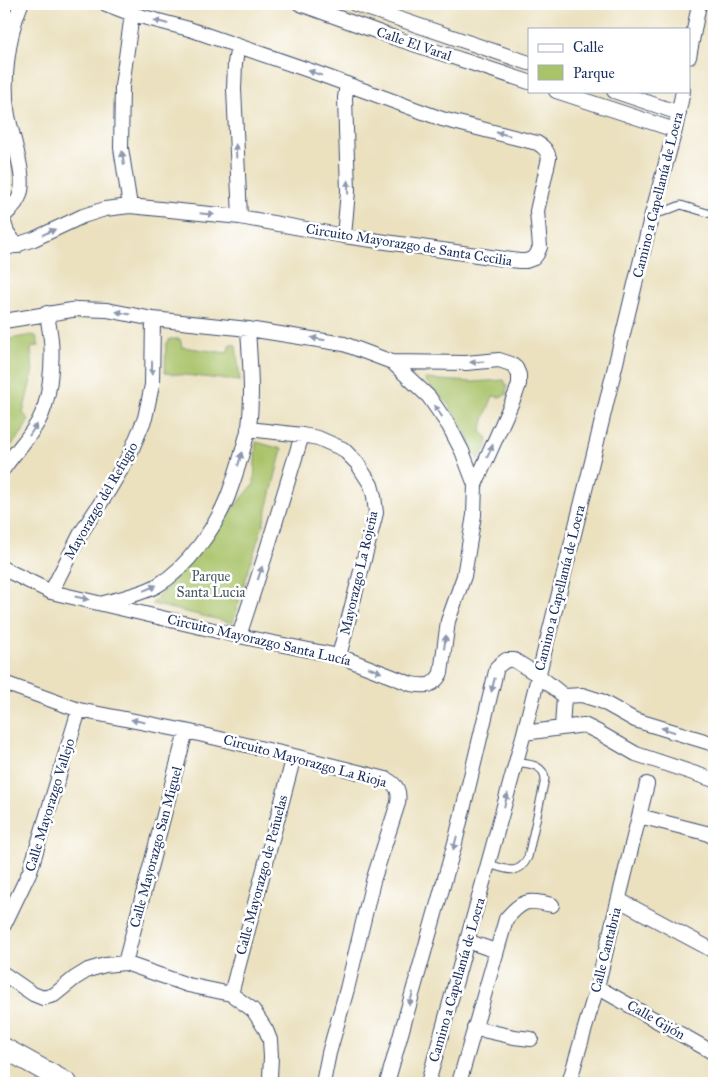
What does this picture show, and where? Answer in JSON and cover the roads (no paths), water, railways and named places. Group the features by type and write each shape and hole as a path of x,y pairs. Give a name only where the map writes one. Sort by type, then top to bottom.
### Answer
{"street":[{"path":"4,216 13,207 22,190 21,174 8,115 5,81 15,18 21,4"},
{"name":"Circuito Mayorazgo de Santa Cecilia","path":"4,222 10,247 83,216 105,209 130,206 240,217 344,236 519,261 534,258 537,254 540,247 537,211 549,158 543,146 442,119 189,29 132,14 106,4"},
{"name":"Calle El Varal","path":"300,4 395,38 528,82"},
{"path":"355,4 528,63"},
{"path":"690,52 699,4"},
{"path":"130,206 121,148 122,86 132,14"},
{"path":"238,46 234,90 240,217"},
{"path":"344,236 348,191 344,98 347,84"},
{"path":"559,92 675,130"},
{"path":"617,92 679,114"},
{"name":"Camino a Capellanía de Loera","path":"428,1083 524,733 652,214 679,114 683,92"},
{"name":"Circuito Mayorazgo Santa Lucía","path":"4,321 78,309 107,310 153,319 248,329 344,344 392,362 466,363 499,360 511,364 516,368 519,375 516,393 475,486 474,515 464,576 448,621 441,673 437,680 429,685 411,684 339,656 239,636 51,592 4,569"},
{"path":"4,468 40,420 46,402 51,378 51,340 47,313"},
{"name":"Mayorazgo del Refugio","path":"51,592 81,533 129,456 145,418 152,385 153,319"},
{"path":"104,603 148,590 160,584 176,571 192,555 210,531 227,499 236,475 248,429 252,392 248,329"},
{"name":"Circuito Mayorazgo Santa Lucía","path":"392,362 429,397 449,426 462,451 475,486"},
{"name":"Mayorazgo La Rojeña","path":"248,429 318,438 343,449 357,463 371,485 376,513 339,656"},
{"path":"239,636 302,435"},
{"path":"387,1083 455,843 497,667 506,660 514,660 538,675 564,696 582,695 601,701 635,720 714,744"},
{"name":"Circuito Mayorazgo La Rioja","path":"4,683 79,710 186,731 294,756 392,782 399,794 398,803 373,881 323,1083"},
{"path":"562,728 564,696"},
{"name":"Calle Mayorazgo Vallejo","path":"4,925 30,871 79,710"},
{"path":"524,733 584,726 636,754 714,780"},
{"name":"Calle Mayorazgo San Miguel","path":"125,963 186,731"},
{"name":"Calle Mayorazgo de Peñuelas","path":"231,994 294,756"},
{"name":"Calle Cantabria","path":"572,1082 598,987 647,784"},
{"path":"639,816 706,833 714,837"},
{"path":"619,900 714,951"},
{"path":"458,1083 506,919 518,906 534,901 552,905"},
{"path":"467,941 496,951"},
{"path":"4,974 38,997 47,998 88,970 105,965 125,963 188,986 231,994 253,1010 266,1030 270,1040 271,1057 268,1083"},
{"name":"Calle Gijón","path":"598,987 714,1053"},
{"path":"474,1028 531,1039"},
{"path":"4,1048 67,1083"}],"lane":[{"path":"652,214 681,205 714,215"},
{"path":"489,864 509,870 520,868 525,864 528,857 545,775 535,765 516,762"}],"park label":[{"name":"Parque Santa Lucia","path":"211,584"}]}
